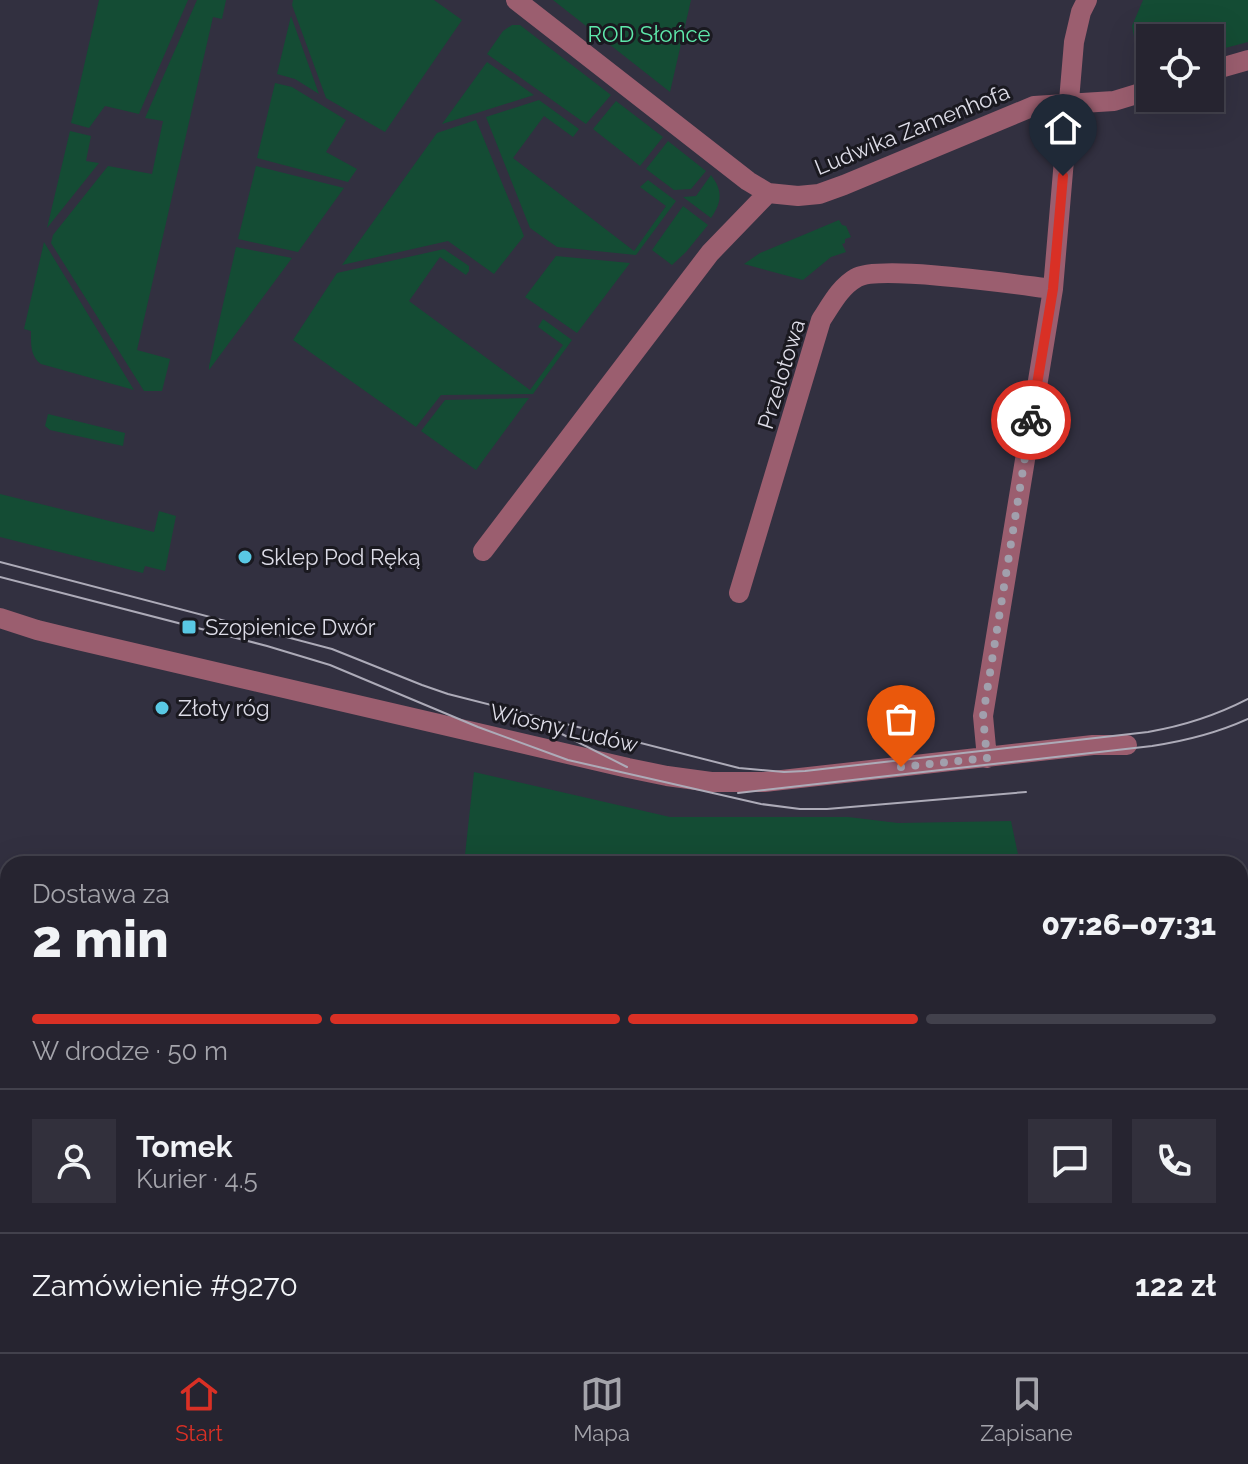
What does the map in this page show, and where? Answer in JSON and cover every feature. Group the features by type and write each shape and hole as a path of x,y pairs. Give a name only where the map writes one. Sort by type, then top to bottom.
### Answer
{"street":[{"path":"483,551 710,253 768,193 748,181 516,0"},
{"path":"987,758 983,716 985,698 1053,289 1074,42 1087,0"},
{"path":"1224,67 1248,60"},
{"name":"Ludwika Zamenhofa","path":"768,193 798,196 819,194 1034,106 1114,101 1136,94"},
{"name":"Przelotowa","path":"739,593 821,320 838,293 858,276 899,273 1053,289"},
{"name":"Wiosny Ludów","path":"0,618 78,640 689,780 740,783 791,780 1093,745 1127,745"}],"green space":[{"path":"99,0 188,0 139,114 105,106 89,128 71,123"},
{"path":"197,0 226,0 222,19 213,17 137,350 170,359 162,391 144,391 51,243 53,235 108,166 152,174 163,121 145,118"},
{"path":"293,0 434,0 462,20 385,132 326,98 292,5"},
{"name":"ROD Słońce","path":"553,0 691,0 670,92"},
{"path":"1143,0 1248,0 1248,42 1224,48 1224,24 1136,24 1136,48 1132,26"},
{"path":"291,16 319,94 295,79 277,74"},
{"path":"512,25 520,25 611,95 586,124 487,54 503,31"},
{"path":"487,62 534,95 442,124"},
{"path":"275,83 292,87 346,120 326,152 357,169 348,182 257,158"},
{"path":"539,100 579,129 573,137 544,116 513,158 634,251 666,206 640,187 648,180 676,201 636,255 557,247 530,228 486,117"},
{"path":"616,101 663,137 640,166 593,129"},
{"path":"476,120 524,236 494,274 448,241 342,265 437,133"},
{"path":"70,131 91,136 86,161 99,163 47,228"},
{"path":"668,141 706,171 691,189 674,190 646,169"},
{"path":"256,166 344,188 298,252 238,239"},
{"path":"711,175 720,196 711,218 683,197 696,196"},
{"path":"683,206 708,225 672,265 652,250"},
{"path":"839,220 851,237 842,244 846,252 831,257 803,280 744,264 760,253"},
{"path":"44,242 134,390 41,364 35,357 31,331 24,329"},
{"path":"236,247 292,258 209,370 209,366"},
{"path":"444,249 469,266 469,271 466,275 440,257 409,301 530,390 563,345 538,327 543,319 572,340 533,394 441,395 416,427 293,340 337,273"},
{"path":"556,256 630,263 577,333 525,297"},
{"path":"529,398 476,470 421,431 445,400"},
{"path":"48,414 125,433 123,446 50,430 45,426"},
{"path":"0,494 154,532 159,511 176,516 165,571 145,566 143,573 0,537"},
{"path":"474,772 670,817 848,817 898,823 1011,821 1018,856 465,856"}],"tram line":[{"path":"0,562 332,649 448,694 739,768 805,771 1148,732 1199,720 1248,699"},
{"path":"0,577 330,665 478,727 568,760 761,804 827,809 1026,792"},
{"path":"738,793 1152,746 1201,736 1248,719"},
{"path":"548,727 627,767"}],"way so far":[{"path":"901,767 987,758 983,716 1031,420"}],"place":[{"name":"Sklep Pod Ręką","path":"245,557"},
{"name":"Szopienice Dwór","path":"189,627"},
{"name":"Złoty róg","path":"162,708"}],"route":[{"path":"1031,420 1053,289 1063,176"}]}
